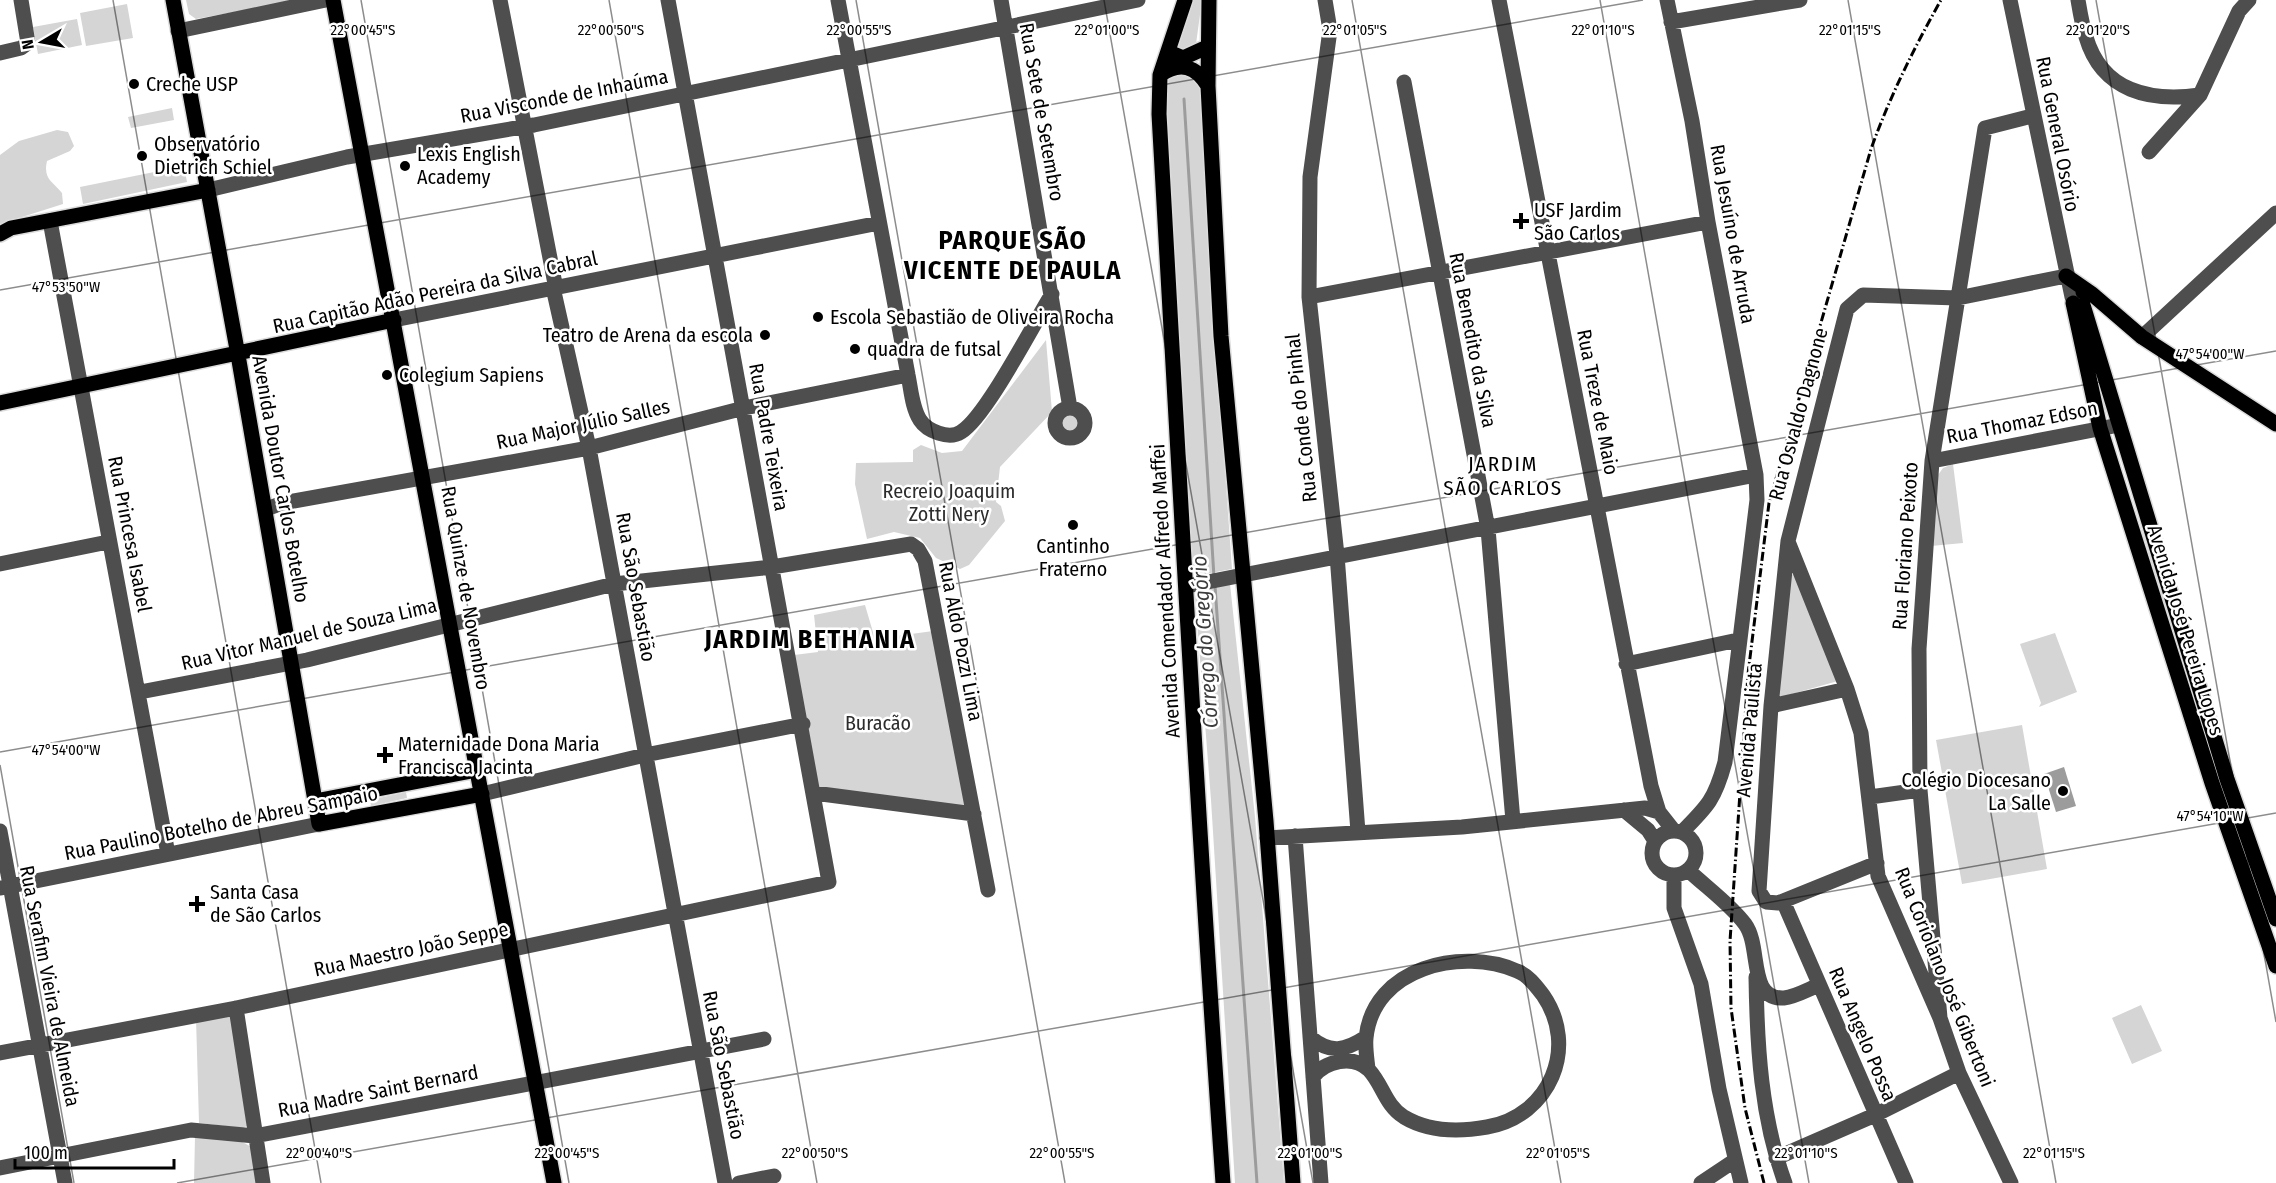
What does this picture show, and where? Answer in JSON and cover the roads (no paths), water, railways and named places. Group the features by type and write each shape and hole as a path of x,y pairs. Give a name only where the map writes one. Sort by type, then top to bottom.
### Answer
{"main road":[{"name":"Avenida Doutor Carlos Botelho","path":"173,0 266,509 319,824"},
{"name":"Rua Quinze de Novembro","path":"333,0 425,478 554,1183"},
{"name":"Avenida Comendador Alfredo Maffei","path":"1185,0 1167,48 1160,75 1159,114 1194,584 1198,828 1223,1183"},
{"path":"1209,0 1208,86 1221,336 1238,576 1267,838 1293,1183"},
{"path":"1167,48 1171,53 1183,58 1207,47"},
{"path":"1160,75 1180,66 1190,68 1197,71 1208,86"},
{"name":"Rua Visconde de Inhaúma","path":"0,234 11,228 208,190"},
{"path":"2081,299 2108,307 2142,337 2276,424"},
{"name":"Avenida José Pereira Lopes","path":"2081,299 2119,425 2219,781 2276,919"},
{"name":"Avenida José Pereira Lopes","path":"2081,299 2100,428 2275,954"},
{"name":"Rua Capitão Adão Pereira da Silva Cabral","path":"0,403 238,355 394,320"},
{"name":"Rua Paulino Botelho de Abreu Sampaio","path":"315,801 477,770"},
{"path":"457,773 466,781 466,789 460,798"},
{"name":"Rua Paulino Botelho de Abreu Sampaio","path":"319,824 482,794"},
{"path":"341,796 336,802 335,814 346,819"}],"street":[{"path":"0,53 21,48 28,43 21,0"},
{"path":"178,31 326,0"},
{"name":"Rua São Sebastião","path":"500,0 556,289 554,292 589,448 725,1183"},
{"name":"Rua Padre Teixeira","path":"668,0 713,256 803,724 829,882"},
{"path":"838,0 908,375 920,420 935,432 953,435 961,432 974,419 995,389 1052,294"},
{"name":"Rua Sete de Setembro","path":"1001,0 1071,408"},
{"name":"Rua Visconde de Inhaúma","path":"208,190 362,155 523,127 1138,0"},
{"name":"Rua Conde do Pinhal","path":"1324,0 1330,30 1310,177 1309,297 1337,555 1358,832"},
{"name":"Rua Treze de Maio","path":"1499,0 1626,664 1659,812 1678,832"},
{"name":"Rua Jesuíno de Arruda","path":"1667,0 1692,121 1708,222 1756,475"},
{"path":"1671,22 1800,0"},
{"name":"Rua General Osório","path":"2010,0 2066,276"},
{"path":"2078,0 2086,38 2094,55 2117,81 2135,92 2161,99 2200,95"},
{"path":"2149,152 2200,95 2239,11 2249,0"},
{"name":"Rua Benedito da Silva","path":"1404,82 1488,528 1513,821"},
{"name":"Rua Floriano Peixoto","path":"1940,1018 1920,790 1919,649 1932,461 1985,128 2032,116"},
{"path":"2142,337 2276,213"},
{"name":"Rua Princesa Isabel","path":"50,221 82,387 108,542 140,692 168,854"},
{"path":"1309,297 1708,222"},
{"name":"Rua Capitão Adão Pereira da Silva Cabral","path":"394,320 879,223"},
{"path":"1959,298 2066,276"},
{"name":"Avenida José Pereira Lopes","path":"2066,276 2081,299"},
{"name":"Rua Osvaldo Dagnone","path":"1788,541 1847,309 1853,301 1863,295 1959,298"},
{"name":"Rua Major Júlio Salles","path":"266,509 283,503 589,448 744,408 908,375"},
{"name":"Rua Thomaz Edson","path":"1932,461 2119,425"},
{"path":"1194,584 1756,475"},
{"name":"Avenida Paulista","path":"1678,832 1707,807 1717,792 1725,762 1756,500 1756,475"},
{"name":"Avenida Paulista","path":"1784,901 1766,902 1758,884 1771,706 1788,541"},
{"name":"Rua Coriolano José Gibertoni","path":"1788,541 1847,689 1861,733 1878,876 1940,1018 1959,1073 2012,1183"},
{"path":"0,564 108,542"},
{"name":"Rua Aldo Pozzi Lima","path":"771,567 911,544 918,549 925,561 988,890"},
{"name":"Rua Vitor Manuel de Souza Lima","path":"140,692 292,662 614,584 771,567"},
{"path":"1626,664 1738,640"},
{"path":"1771,706 1847,689"},
{"name":"Rua Paulino Botelho de Abreu Sampaio","path":"482,794 645,755 803,724"},
{"path":"1870,797 1920,790"},
{"path":"814,793 974,814"},
{"path":"1267,838 1434,829 1645,808 1659,812"},
{"path":"1624,810 1638,820 1655,842"},
{"name":"Rua Paulino Botelho de Abreu Sampaio","path":"5,887 319,824"},
{"name":"Rua Serafim Vieira de Almeida","path":"0,831 5,887 40,1046 66,1183"},
{"path":"1741,1183 1734,1161 1701,984 1674,908 1681,872 1693,864 1695,849 1693,842 1678,832 1660,836 1655,842 1653,856 1655,863 1660,869 1681,872 1744,923 1756,949 1756,1045 1776,1158 1785,1183"},
{"path":"1295,836 1321,1183"},
{"path":"1784,901 1876,863"},
{"name":"Rua Maestro João Seppe","path":"0,1053 236,1008 829,882"},
{"name":"Rua Angelo Possa","path":"1784,901 1906,1183"},
{"path":"1499,963 1523,973 1549,1003 1557,1022 1560,1041 1555,1075 1545,1093 1518,1116 1488,1127 1431,1129 1415,1123 1388,1104 1368,1069 1366,1037 1378,1005 1388,991 1409,974 1430,965 1499,963"},
{"path":"1756,977 1764,990 1776,997 1787,998 1819,985"},
{"path":"236,1008 263,1183"},
{"path":"1310,1037 1318,1044 1337,1050 1349,1048 1366,1037"},
{"name":"Rua Madre Saint Bernard","path":"0,1168 190,1130 255,1136 764,1039"},
{"path":"1313,1077 1319,1068 1338,1061 1350,1062 1368,1069"},
{"path":"1776,1158 1959,1073"},
{"path":"1701,1183 1734,1161"},
{"path":"739,1183 774,1176"}],"waterway":[{"name":"Córrego do Gregório","path":"1184,99 1214,577"},
{"name":"Córrego do Gregório","path":"1215,586 1257,1183"}],"railway":[{"path":"1764,1183 1745,1108 1731,1008 1730,941 1748,674 1769,503 1871,149 1903,73 1941,0"}],"place":[{"name":"Creche USP","path":"134,84"},
{"name":"Observatório Dietrich Schiel","path":"142,156"},
{"name":"Lexis English Academy","path":"405,166"},
{"name":"USF Jardim São Carlos","path":"1521,221"},
{"name":"Escola Sebastião de Oliveira Rocha","path":"818,317"},
{"name":"Teatro de Arena da escola","path":"765,335"},
{"name":"quadra de futsal","path":"855,349"},
{"name":"Colegium Sapiens","path":"387,375"},
{"name":"Cantinho Fraterno","path":"1073,525"},
{"name":"Maternidade Dona Maria Francisca Jacinta","path":"385,755"},
{"name":"Colégio Diocesano La Salle","path":"2063,791"},
{"name":"Santa Casa de São Carlos","path":"197,904"}],"district":[{"name":"PARQUE SÃO VICENTE DE PAULA","path":"1013,255"},
{"name":"JARDIM SÃO CARLOS","path":"1503,476"},
{"name":"JARDIM BETHANIA","path":"810,639"}],"park label":[{"name":"Recreio Joaquim Zotti Nery","path":"949,502"},
{"name":"Buracão","path":"878,723"}]}
